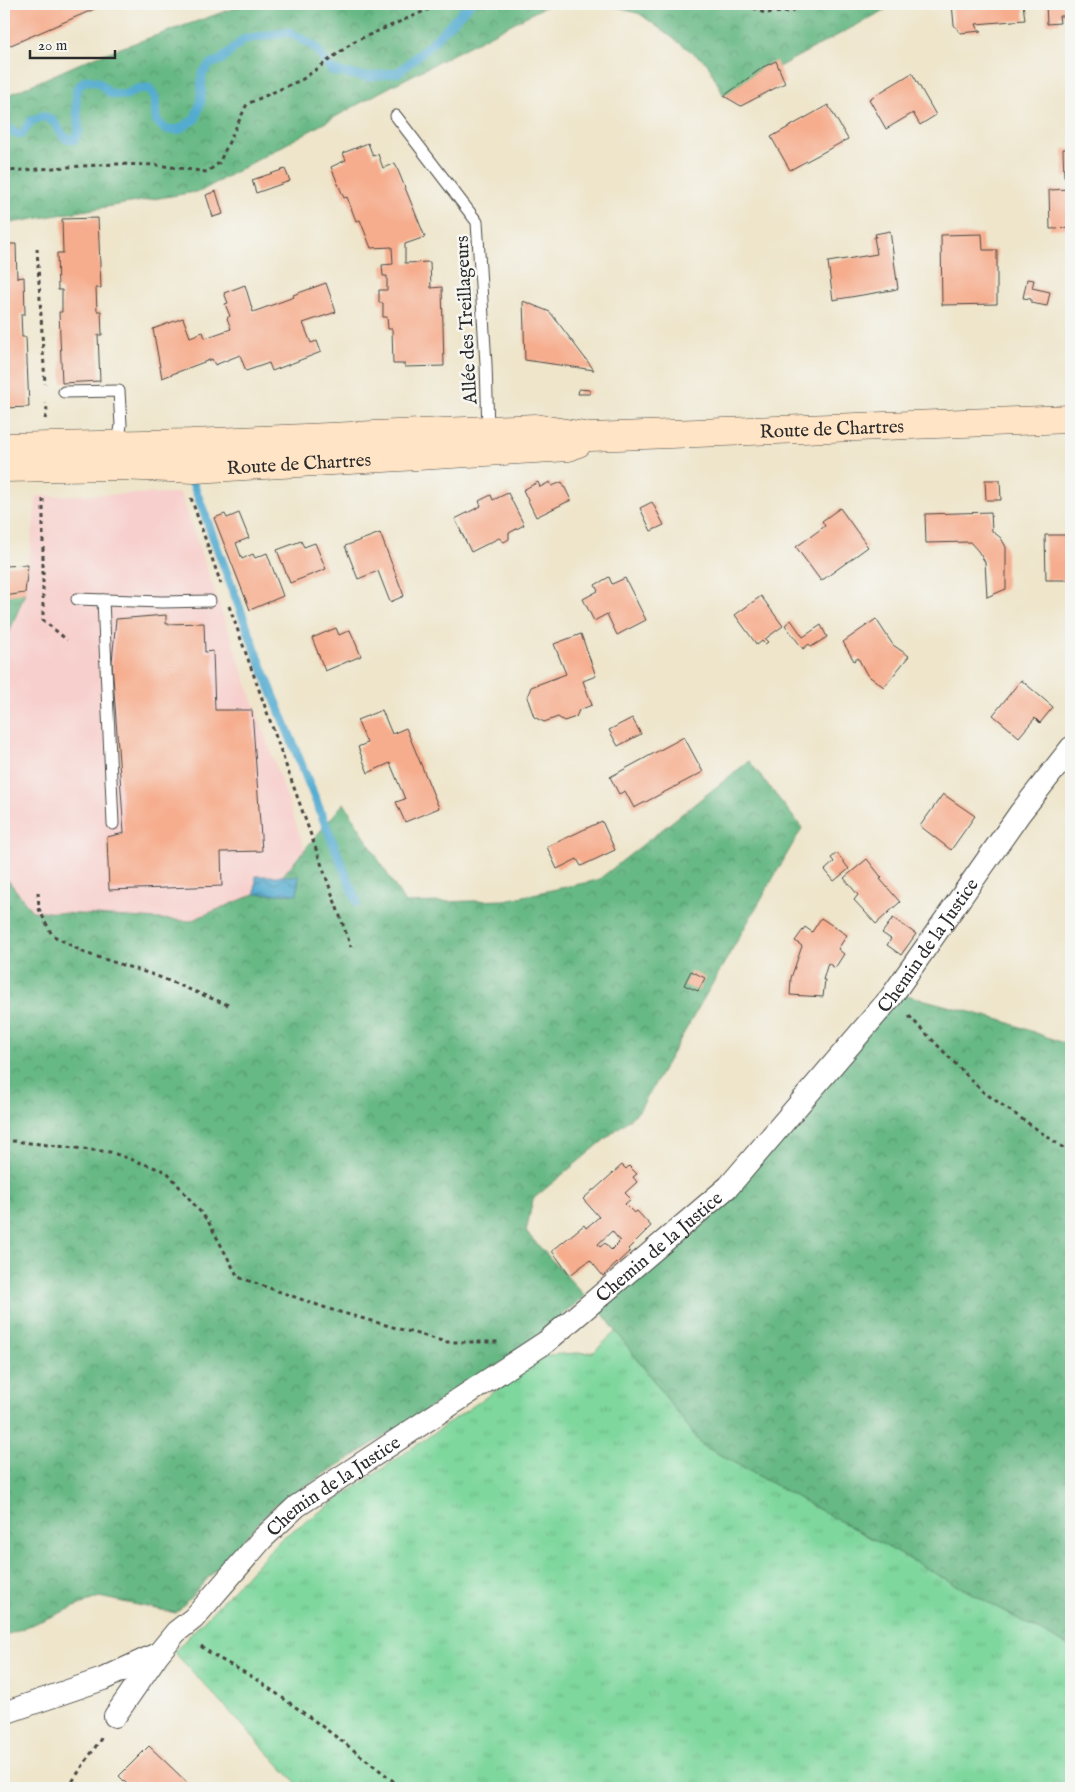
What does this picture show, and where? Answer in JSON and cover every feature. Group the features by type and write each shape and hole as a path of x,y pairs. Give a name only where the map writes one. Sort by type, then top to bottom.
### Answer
{"main road":[{"name":"Route de Chartres","path":"4,447 117,456 183,468 204,468 488,441 535,428 591,437 1071,419"},
{"name":"Route de Chartres","path":"4,468 117,456 346,437 488,441"}],"street":[{"name":"Chemin de la Justice","path":"115,1716 158,1654 176,1632 194,1618 262,1539 298,1506 546,1342 729,1186 891,997 1020,813 1071,748"},
{"name":"Chemin de la Justice","path":"4,1713 103,1679 158,1654"}],"lane":[{"name":"Allée des Treillageurs","path":"396,116 477,222 486,364 488,441"},
{"path":"64,392 119,391 121,425 117,456"},
{"path":"77,599 162,602 210,601"},
{"path":"103,600 113,824"}],"path":[{"path":"4,173 7,171 115,164 157,165 207,172 219,163 247,104 302,79 355,41 434,7 437,4"},
{"path":"746,4 764,12 790,12 804,4"},
{"path":"37,248 46,392"},
{"path":"43,424 47,411 46,402"},
{"path":"183,468 191,500 221,584"},
{"path":"43,499 43,620 67,640"},
{"path":"228,603 351,948"},
{"path":"38,892 39,909 52,935 85,953 154,975 228,1005"},
{"path":"891,997 982,1091 1066,1149 1071,1150"},
{"path":"4,1140 110,1152 167,1172 208,1221 238,1277 329,1309 446,1342 501,1342"},
{"path":"176,1632 196,1641 204,1649 247,1673 343,1741 402,1788"},
{"path":"68,1788 115,1716"}],"shaded area":[{"path":"180,493 305,849 274,886 190,921 32,911 4,875 4,646 25,593 37,496"}],"green space":[{"path":"246,4 550,4 382,91 201,191 4,224 4,97 92,58"},
{"path":"606,4 896,4 724,96 707,63 640,14"},
{"path":"25,593 4,646 4,595"},
{"path":"749,761 802,828 639,1111 533,1199 526,1232 585,1296 523,1349 274,1506 176,1613 99,1597 4,1636 4,875 32,911 190,921 274,886 344,803 405,903 505,900 598,880"},
{"path":"895,992 1004,1021 1071,1046 1071,1648 702,1445 594,1302 729,1186"},
{"path":"616,1331 702,1445 1071,1648 1071,1788 301,1788 174,1652 282,1538 547,1355 594,1352"}],"water":[{"path":"256,876 299,876 297,894 255,894"}],"building":[{"path":"4,4 106,4 4,48"},
{"path":"952,4 1023,4 1025,20 976,24 978,29 982,31 960,33 954,25"},
{"path":"1046,4 1071,4 1071,16 1059,16 1060,23 1047,24"},
{"path":"1068,60 1071,60 1071,73 1068,73"},
{"path":"776,61 785,83 741,106 724,96 763,67"},
{"path":"912,73 936,115 920,125 913,113 886,129 869,99"},
{"path":"828,105 848,139 790,170 771,137"},
{"path":"368,143 373,156 378,154 383,168 395,163 425,237 405,244 405,263 430,262 431,288 442,287 444,366 405,367 405,364 393,364 392,329 388,329 387,317 383,317 383,303 379,303 379,290 387,290 387,276 383,276 382,265 393,264 392,247 371,248 360,220 356,221 347,197 344,198 331,167 346,160 343,153"},
{"path":"1063,149 1071,149 1071,177 1064,177"},
{"path":"285,169 290,181 256,193 252,180"},
{"path":"1071,189 1071,228 1050,229 1049,190"},
{"path":"216,191 223,214 213,217 206,195"},
{"path":"98,218 101,288 96,288 97,311 101,311 102,335 98,335 100,381 62,383 59,312 62,312 62,290 58,290 57,253 63,253 62,219"},
{"path":"890,231 898,289 833,300 828,262 877,254 875,234"},
{"path":"982,234 983,250 997,250 997,304 942,305 941,235"},
{"path":"4,244 16,244 17,278 24,277 25,314 21,314 22,337 26,337 29,407 4,408"},
{"path":"1027,279 1034,280 1032,288 1050,292 1047,306 1031,303 1031,299 1023,298"},
{"path":"326,283 336,312 303,323 311,343 317,341 321,352 272,371 269,363 246,371 240,355 215,365 212,359 162,378 153,329 183,318 190,337 203,332 205,338 231,329 227,318 230,316 225,304 228,303 224,293 245,285 253,312"},
{"path":"523,301 550,312 594,370 525,360"},
{"path":"579,389 590,390 590,394 578,394"},
{"path":"985,480 1000,480 1001,500 986,500"},
{"path":"538,482 540,487 550,482 552,486 562,482 571,500 536,517 523,490"},
{"path":"508,493 524,525 509,533 509,539 504,542 499,538 471,552 455,519 481,506 479,501 491,495 493,500"},
{"path":"652,502 664,525 651,531 640,508"},
{"path":"840,508 868,547 821,581 796,547 825,526 822,521"},
{"path":"991,512 992,531 1001,538 1006,547 1006,589 987,597 985,562 978,551 970,542 926,543 925,514"},
{"path":"239,513 249,538 236,543 242,559 253,554 255,558 267,553 283,596 250,610 214,518 225,514 227,518"},
{"path":"380,533 404,596 390,602 378,571 358,579 345,546"},
{"path":"1045,535 1071,535 1071,580 1046,580"},
{"path":"301,541 304,547 315,543 326,569 290,583 277,550"},
{"path":"28,565 25,593 4,596 4,566"},
{"path":"609,577 612,584 625,578 646,620 617,635 607,614 594,621 583,599 598,591 595,585"},
{"path":"761,596 783,626 765,639 768,642 765,644 762,641 757,645 735,615"},
{"path":"166,615 166,624 204,623 205,652 213,651 215,710 252,710 262,851 221,852 222,886 109,890 107,837 124,833 112,662 116,619"},
{"path":"876,619 893,645 909,656 884,687 867,675 858,658 854,661 843,642"},
{"path":"791,620 803,637 821,625 827,637 811,647 809,644 803,649 785,625"},
{"path":"336,628 339,635 350,630 361,656 325,671 312,638"},
{"path":"581,634 596,676 583,681 592,705 579,710 576,717 564,721 558,717 544,722 534,717 527,697 531,687 566,674 554,644"},
{"path":"1021,680 1053,707 1040,723 1035,718 1019,737 993,715"},
{"path":"382,710 392,734 406,728 439,808 405,822 396,802 405,799 390,763 368,773 358,747 367,743 357,720"},
{"path":"632,718 641,734 618,746 609,730"},
{"path":"684,737 703,772 634,808 625,791 619,794 610,777"},
{"path":"943,794 975,816 951,850 920,826"},
{"path":"602,821 615,850 581,866 577,859 557,869 547,847"},
{"path":"837,853 849,869 834,881 825,870 834,862 831,858"},
{"path":"867,859 882,878 880,879 900,902 876,924 854,900 858,895 844,878"},
{"path":"821,918 847,935 838,949 844,954 835,968 828,963 823,980 825,980 823,997 790,995 791,978 802,946 795,941 805,927 812,932"},
{"path":"893,918 916,934 901,955 887,945 891,939 882,933"},
{"path":"691,971 705,978 698,991 684,985"},
{"path":"622,1165 626,1169 629,1166 637,1174 633,1177 637,1182 625,1193 631,1199 625,1204 634,1213 637,1211 651,1226 628,1249 630,1251 603,1276 590,1260 570,1275 552,1251 584,1225 586,1228 599,1217 583,1199","holes":["612,1231 620,1241 611,1250 605,1243 600,1247 598,1244"]},
{"path":"149,1746 193,1788 131,1788 119,1776"}],"waterway":[{"path":"4,123 14,133 22,134 31,121 43,116 53,121 65,138 74,140 79,131 76,102 77,88 86,80 98,82 111,94 126,95 137,89 149,88 155,97 156,120 165,129 178,130 195,119 201,101 202,74 210,64 221,60 244,39 289,32 315,47 332,71 368,77 399,72 429,46 470,4"},
{"path":"193,483 259,660 357,902"}]}
